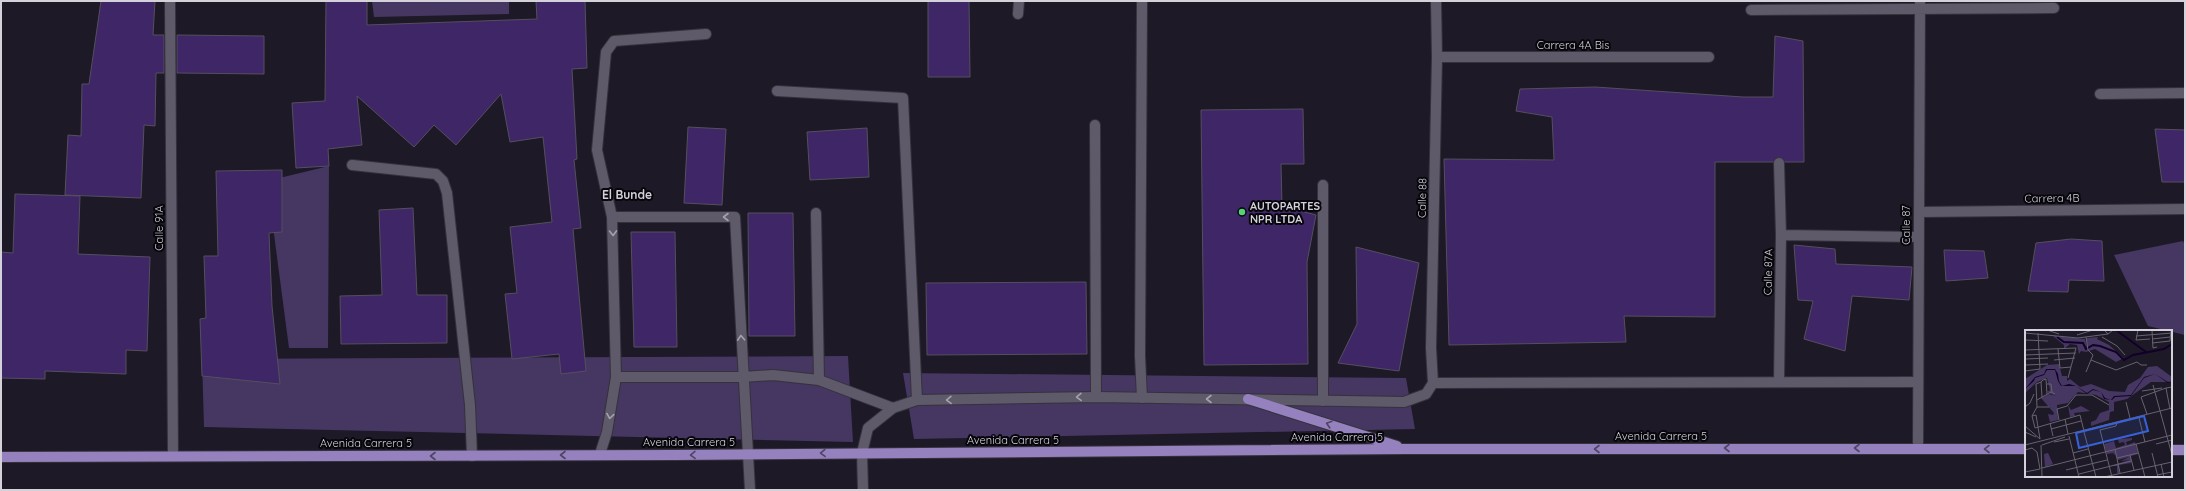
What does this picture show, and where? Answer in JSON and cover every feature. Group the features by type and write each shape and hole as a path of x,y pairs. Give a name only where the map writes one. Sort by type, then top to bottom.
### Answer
{"main road":[{"path":"1248,399 1406,449"},
{"name":"Avenida Carrera 5","path":"1,456 472,456 1406,449 2025,449"},
{"path":"2172,450 2185,450"}],"street":[{"name":"Calle 91A","path":"170,1 173,455"},
{"path":"1018,14 1019,1"},
{"name":"Calle 88","path":"1433,383 1431,340 1437,57 1436,1"},
{"path":"1142,2 1140,356 1142,398"},
{"path":"1751,10 1920,6 2054,8"},
{"name":"Calle 87","path":"1918,448 1920,6"},
{"path":"600,454 607,432 616,378 612,217 597,150 606,52 614,41 706,34"},
{"name":"Carrera 4A Bis","path":"1437,57 1709,57"},
{"path":"777,91 903,98 917,400"},
{"path":"2100,94 2185,93"},
{"path":"1095,125 1096,397"},
{"name":"Calle 87A","path":"1779,163 1781,235 1779,382"},
{"path":"352,165 436,174 443,181 447,192 470,397 472,456"},
{"path":"1323,186 1323,401"},
{"name":"Carrera 4B","path":"1918,212 2185,209"},
{"path":"816,213 819,380"},
{"path":"612,217 735,217 750,490"},
{"path":"1781,235 1918,237"},
{"path":"616,378 743,377 773,375 819,380 893,408"},
{"path":"863,490 862,453 868,428 893,408 917,400 1096,397 1404,402 1426,394 1433,383 1918,382"}],"shaded area":[{"path":"372,1 509,1 509,14 374,17"},
{"path":"329,166 328,348 289,348 267,181"},
{"path":"2183,241 2185,245 2185,335 2172,332 2172,330 2164,330 2148,326 2114,255"},
{"path":"848,356 853,442 204,427 202,359"},
{"path":"903,373 1406,378 1415,429 914,439"}],"building":[{"path":"101,1 155,1 153,35 164,35 164,73 156,73 155,126 144,125 141,198 65,195 68,135 81,136 82,84 89,84"},
{"path":"326,1 367,1 367,25 537,19 536,1 585,1 587,68 572,69 577,159 574,160 581,228 573,229 586,371 561,374 559,354 512,359 505,294 517,293 510,227 552,222 543,137 510,142 501,94 456,145 434,125 414,147 357,96 362,145 328,149 329,166 296,168 292,103 325,101"},
{"path":"928,1 969,1 970,77 928,77"},
{"path":"177,35 264,36 264,74 177,73"},
{"path":"1775,36 1803,41 1804,162 1785,162 1779,157 1773,162 1715,162 1715,317 1624,316 1626,342 1449,345 1444,159 1554,160 1552,117 1516,111 1520,89 1595,87 1743,97 1773,97"},
{"name":"AUTOPARTES NPR LTDA","path":"1303,109 1304,164 1281,164 1282,206 1316,215 1307,262 1308,364 1204,365 1201,110"},
{"path":"688,127 726,129 722,205 684,203"},
{"path":"867,128 869,177 810,180 807,132"},
{"path":"2155,129 2185,130 2185,182 2162,182"},
{"path":"282,170 282,232 269,233 272,306 280,384 202,376 200,319 206,318 204,256 218,256 216,171"},
{"path":"15,194 80,196 78,254 150,257 147,351 126,350 126,374 45,371 45,379 1,378 1,252 13,253"},
{"path":"413,208 417,295 447,295 447,343 341,344 340,296 382,295 379,210"},
{"path":"748,213 793,213 795,336 749,336"},
{"path":"631,232 675,232 677,347 634,347"},
{"path":"2071,239 2102,241 2104,281 2069,280 2068,292 2028,291 2036,243"},
{"path":"1794,245 1835,249 1836,264 1912,267 1909,300 1852,296 1845,351 1804,339 1813,301 1798,300"},
{"path":"1356,247 1419,263 1399,371 1338,363 1357,324"},
{"path":"1944,250 1984,251 1988,278 1946,281"},
{"path":"1086,282 1087,354 927,355 926,283"}],"place":[{"name":"AUTOPARTES NPR LTDA","path":"1242,212"}],"district":[{"name":"El Bunde","path":"627,194"}]}
